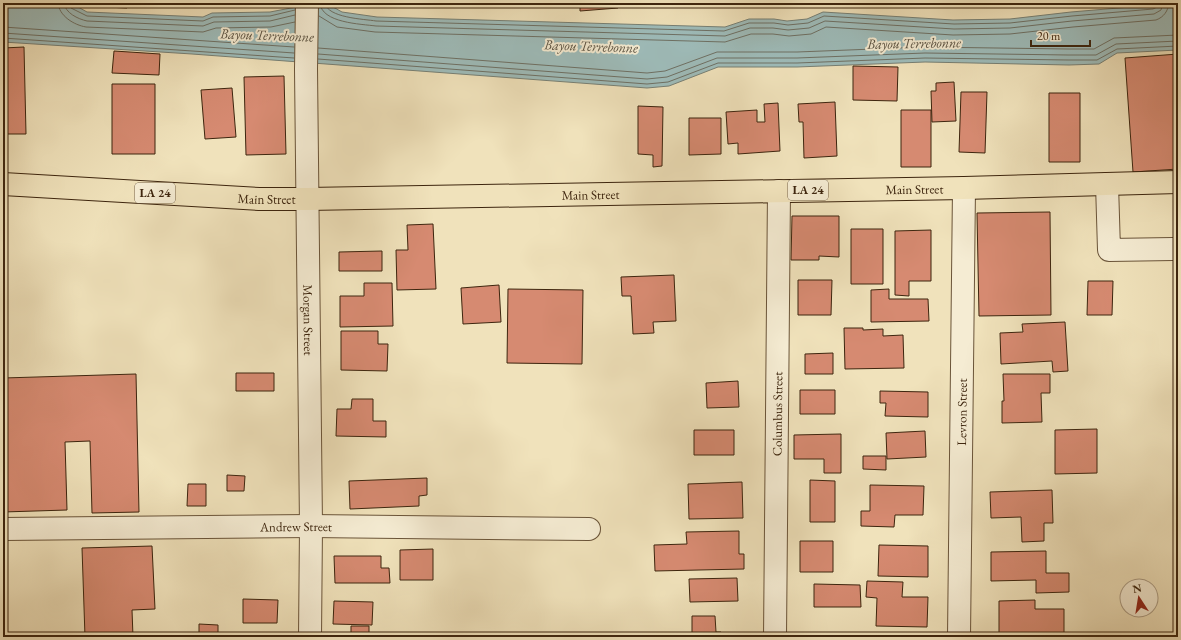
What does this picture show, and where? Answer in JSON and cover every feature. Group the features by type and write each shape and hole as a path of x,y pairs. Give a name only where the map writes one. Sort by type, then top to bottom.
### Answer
{"main road":[{"name":"Main Street","path":"3,184 259,199 307,199 964,188 1178,182"}],"street":[{"name":"Morgan Street","path":"307,3 306,69 311,526 310,637"},
{"path":"1107,184 1109,250 1173,249"},
{"name":"Levron Street","path":"959,637 964,188"},
{"name":"Columbus Street","path":"775,637 779,191"},
{"name":"Andrew Street","path":"3,529 311,526 588,529"}],"water":[{"name":"Bayou Terrebonne","path":"3,3 71,3 87,12 203,17 212,13 270,12 317,3 326,3 342,12 377,17 725,27 749,19 774,19 787,21 807,19 823,12 953,20 1010,19 1178,3 1178,50 1117,53 1099,64 1069,65 925,62 797,67 718,67 669,86 647,88 192,54 3,42"}],"building":[{"path":"84,3 127,3 127,8 84,6"},
{"path":"520,3 520,5 488,4"},
{"path":"580,3 618,3 618,8 580,11"},
{"path":"24,47 26,134 3,134 3,48"},
{"path":"114,51 160,54 159,75 112,73"},
{"path":"1178,54 1178,169 1133,172 1125,58"},
{"path":"853,66 898,67 897,101 853,100"},
{"path":"284,76 286,154 246,155 244,77"},
{"path":"954,82 956,121 932,122 931,91 936,91 936,83"},
{"path":"112,84 155,84 155,154 112,154"},
{"path":"232,88 236,137 205,139 201,90"},
{"path":"961,92 987,92 985,153 959,152"},
{"path":"1049,93 1080,93 1080,162 1049,162"},
{"path":"835,102 837,156 804,158 803,122 799,122 798,104"},
{"path":"778,103 780,151 738,154 738,143 728,144 726,112 757,110 757,122 765,122 764,104"},
{"path":"638,106 663,107 662,166 653,167 653,155 638,154"},
{"path":"901,110 931,110 931,167 901,167"},
{"path":"689,118 721,118 721,154 689,155"},
{"path":"1050,212 1051,315 979,316 977,213"},
{"path":"792,216 839,216 839,257 819,256 819,260 791,260"},
{"path":"433,224 436,289 397,290 396,250 408,250 407,225"},
{"path":"851,229 883,229 883,284 851,284"},
{"path":"931,230 931,281 909,281 909,296 895,295 895,231"},
{"path":"382,251 382,271 339,271 339,252"},
{"path":"674,275 676,321 653,322 654,333 633,334 631,296 622,296 621,277"},
{"path":"798,280 832,280 831,315 798,315"},
{"path":"1088,281 1113,281 1112,315 1087,315"},
{"path":"364,283 392,283 393,326 340,327 340,296 364,296"},
{"path":"499,285 501,322 463,324 461,288"},
{"path":"508,289 583,290 582,364 507,363"},
{"path":"889,289 889,299 928,299 929,321 871,322 871,290"},
{"path":"1065,322 1068,371 1053,372 1052,361 1001,364 1000,333 1023,332 1022,324"},
{"path":"844,328 863,328 863,330 883,329 883,336 903,335 904,368 845,369"},
{"path":"341,331 378,331 378,344 388,344 387,371 341,370"},
{"path":"833,353 833,374 805,374 805,354"},
{"path":"236,373 274,373 274,391 236,391"},
{"path":"136,374 139,512 92,513 90,441 65,442 67,510 3,512 3,378"},
{"path":"1003,374 1050,374 1050,393 1041,393 1042,422 1002,423 1002,401 1004,401"},
{"path":"738,381 739,407 707,408 706,383"},
{"path":"800,390 835,390 835,414 800,414"},
{"path":"880,391 928,392 928,417 885,416 886,403 880,403"},
{"path":"352,399 373,399 373,421 386,421 386,437 336,436 337,409 351,409"},
{"path":"1097,429 1097,473 1055,474 1055,430"},
{"path":"694,430 734,430 734,455 694,455"},
{"path":"925,431 926,457 887,459 886,433"},
{"path":"841,434 841,473 824,473 824,459 794,459 794,435"},
{"path":"863,456 886,456 886,470 863,469"},
{"path":"227,475 245,476 244,491 227,491"},
{"path":"427,478 427,495 419,496 419,506 350,509 349,481"},
{"path":"810,480 835,481 835,522 810,522"},
{"path":"742,482 743,518 689,519 688,484"},
{"path":"188,484 206,484 206,506 187,506"},
{"path":"870,485 924,486 923,515 895,515 894,527 861,526 861,511 870,511"},
{"path":"1052,490 1053,523 1044,523 1044,541 1022,542 1021,517 991,518 990,492"},
{"path":"739,531 739,554 744,554 744,569 655,571 654,545 687,544 686,532"},
{"path":"800,541 833,541 833,572 800,572"},
{"path":"879,545 928,546 928,577 878,576"},
{"path":"152,546 155,609 132,610 133,637 85,637 82,548"},
{"path":"433,549 433,580 400,580 400,550"},
{"path":"1046,551 1046,573 1069,573 1069,592 1036,593 1036,580 991,581 991,552"},
{"path":"334,556 381,556 381,568 389,568 390,583 335,583"},
{"path":"737,578 738,601 690,602 689,579"},
{"path":"867,581 903,582 902,597 928,597 927,627 876,626 877,598 866,597"},
{"path":"814,584 860,585 861,607 814,607"},
{"path":"243,599 278,600 277,623 243,623"},
{"path":"1035,600 1035,609 1064,609 1064,637 999,637 999,601"},
{"path":"334,601 373,602 372,625 333,624"},
{"path":"692,616 715,616 716,632 721,632 721,637 692,637"},
{"path":"199,624 218,625 218,637 199,637"},
{"path":"351,626 369,626 369,637 351,637"}]}
